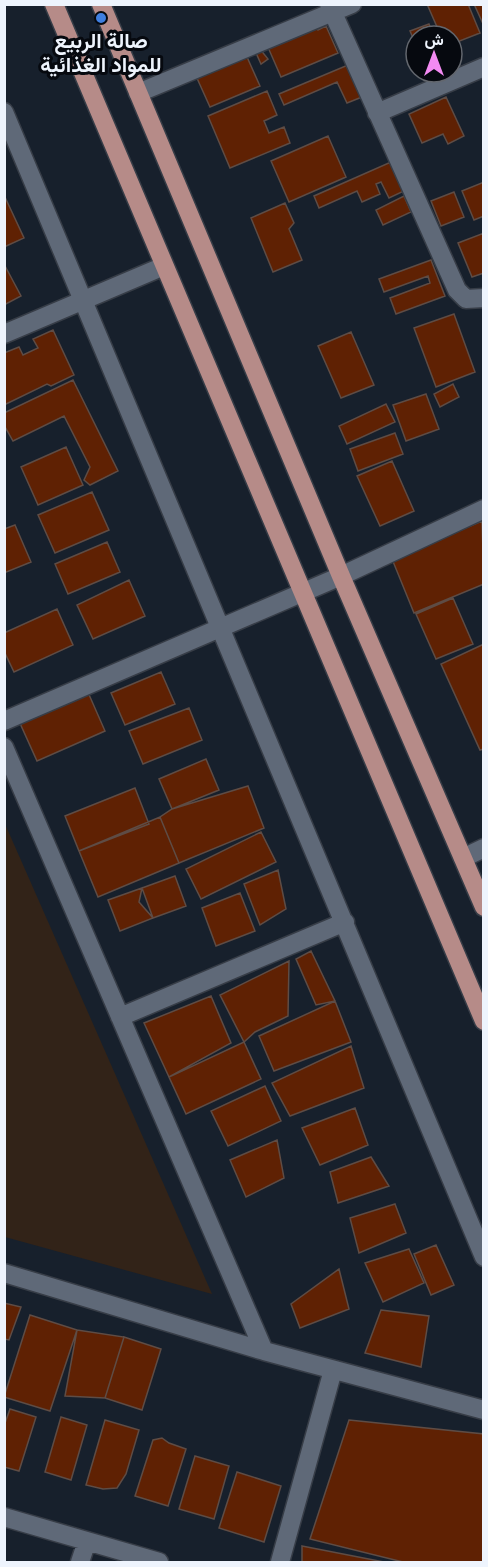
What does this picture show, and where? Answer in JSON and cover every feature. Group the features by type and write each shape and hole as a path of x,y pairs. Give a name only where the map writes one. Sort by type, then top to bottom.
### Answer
{"main road":[{"path":"54,4 300,593 423,875 483,1021"},
{"path":"101,4 341,576 464,858 483,907"}],"street":[{"path":"138,93 331,9 352,4"},
{"path":"331,9 457,290 466,299 483,298"},
{"path":"377,113 483,67"},
{"path":"4,112 345,922 483,1257"},
{"path":"4,334 164,266"},
{"path":"4,721 341,576 483,509"},
{"path":"4,747 264,1351"},
{"path":"464,858 483,848"},
{"path":"120,1017 345,922"},
{"path":"4,1273 264,1351 483,1410"},
{"path":"280,1563 333,1370"},
{"path":"4,1517 159,1563"},
{"path":"80,1563 87,1541"}],"shaded area":[{"path":"5,824 212,1294 5,1237"}],"building":[{"path":"427,4 468,4 480,33 464,39 464,24 436,24"},
{"path":"474,4 484,4 484,26"},
{"path":"316,24 318,30 326,26 338,53 281,77 267,45"},
{"path":"260,49 268,59 261,64 256,53 247,57 260,86 210,107 196,76"},
{"path":"348,65 362,97 347,103 337,82 284,105 279,94"},
{"path":"267,91 277,115 264,121 269,133 284,127 290,143 230,168 208,116"},
{"path":"446,97 464,136 448,144 443,134 422,143 409,114"},
{"path":"328,136 346,177 289,202 271,161"},
{"path":"391,162 404,191 389,198 381,182 376,184 380,194 362,202 357,191 319,208 314,196"},
{"path":"484,182 484,216 474,220 462,191"},
{"path":"454,192 464,217 441,226 431,201"},
{"path":"4,195 24,238 4,247"},
{"path":"404,196 411,212 383,225 376,210"},
{"path":"285,203 294,223 289,229 302,260 273,272 251,218"},
{"path":"484,233 484,273 472,277 458,243"},
{"path":"431,260 445,296 396,314 390,298 430,283 428,276 384,292 379,279"},
{"path":"4,264 21,296 4,305"},
{"path":"454,314 475,372 436,387 414,328"},
{"path":"53,330 74,375 51,386 47,384 4,405 4,353 19,347 23,355 38,348 33,339"},
{"path":"351,332 374,385 341,398 318,346"},
{"path":"73,380 118,471 90,485 84,480 90,467 64,416 13,441 4,425 4,413"},
{"path":"453,384 459,397 440,407 434,394"},
{"path":"426,394 439,429 406,441 393,405"},
{"path":"386,404 395,422 347,444 339,426"},
{"path":"395,433 403,454 358,471 350,449"},
{"path":"66,447 83,485 38,505 21,467"},
{"path":"392,461 414,511 380,526 357,476"},
{"path":"92,492 109,530 55,553 38,515"},
{"path":"482,521 484,584 414,613 392,559"},
{"path":"15,525 31,562 4,573 4,529"},
{"path":"107,542 120,572 68,594 55,564"},
{"path":"129,580 145,616 93,639 77,605"},
{"path":"453,598 473,644 436,659 416,614"},
{"path":"57,609 73,645 14,672 4,651 4,633"},
{"path":"484,644 484,749 480,750 441,664"},
{"path":"161,672 175,704 125,725 111,693"},
{"path":"87,690 105,731 37,761 19,721"},
{"path":"189,708 202,740 143,764 129,731"},
{"path":"206,759 219,790 172,809 159,779"},
{"path":"248,786 264,828 179,863 160,817 172,809"},
{"path":"135,788 149,824 79,851 65,816"},
{"path":"160,817 179,863 98,897 79,851"},
{"path":"261,832 276,862 201,899 186,869"},
{"path":"278,870 286,909 260,925 244,884"},
{"path":"175,876 186,906 153,918 142,888"},
{"path":"142,888 139,902 153,918 120,931 108,900"},
{"path":"240,893 255,931 216,946 202,908"},
{"path":"311,951 335,1001 316,1005 296,959"},
{"path":"289,961 288,1016 255,1032 244,1042 220,995"},
{"path":"211,996 231,1043 169,1077 144,1023"},
{"path":"335,1001 351,1042 274,1071 259,1036"},
{"path":"244,1042 261,1079 186,1114 169,1077"},
{"path":"351,1046 364,1088 290,1116 272,1083"},
{"path":"265,1086 281,1121 228,1146 211,1111"},
{"path":"355,1108 368,1145 320,1165 302,1128"},
{"path":"277,1140 284,1178 246,1197 230,1160"},
{"path":"371,1157 389,1186 338,1203 330,1172"},
{"path":"395,1204 406,1233 359,1253 350,1218"},
{"path":"436,1245 454,1285 431,1295 414,1254"},
{"path":"409,1249 424,1283 383,1302 365,1263"},
{"path":"339,1269 349,1309 300,1328 291,1304"},
{"path":"4,1303 21,1307 9,1340 4,1339"},
{"path":"381,1310 429,1316 421,1367 365,1353"},
{"path":"30,1315 77,1330 50,1411 4,1397"},
{"path":"77,1330 124,1337 105,1398 65,1396"},
{"path":"124,1337 161,1349 142,1410 105,1398"},
{"path":"10,1409 36,1417 19,1471 4,1467 4,1426"},
{"path":"61,1417 87,1425 71,1480 45,1472"},
{"path":"105,1420 139,1430 126,1474 117,1488 103,1489 86,1485"},
{"path":"349,1420 484,1434 484,1562 403,1562 310,1539"},
{"path":"162,1438 186,1449 168,1506 135,1496 153,1440"},
{"path":"195,1456 229,1466 214,1519 179,1509"},
{"path":"237,1472 281,1486 264,1542 219,1528"},
{"path":"302,1546 384,1562 302,1562"}],"place":[{"name":"صالة الربيع للمواد الغذائية","path":"101,18"}]}
